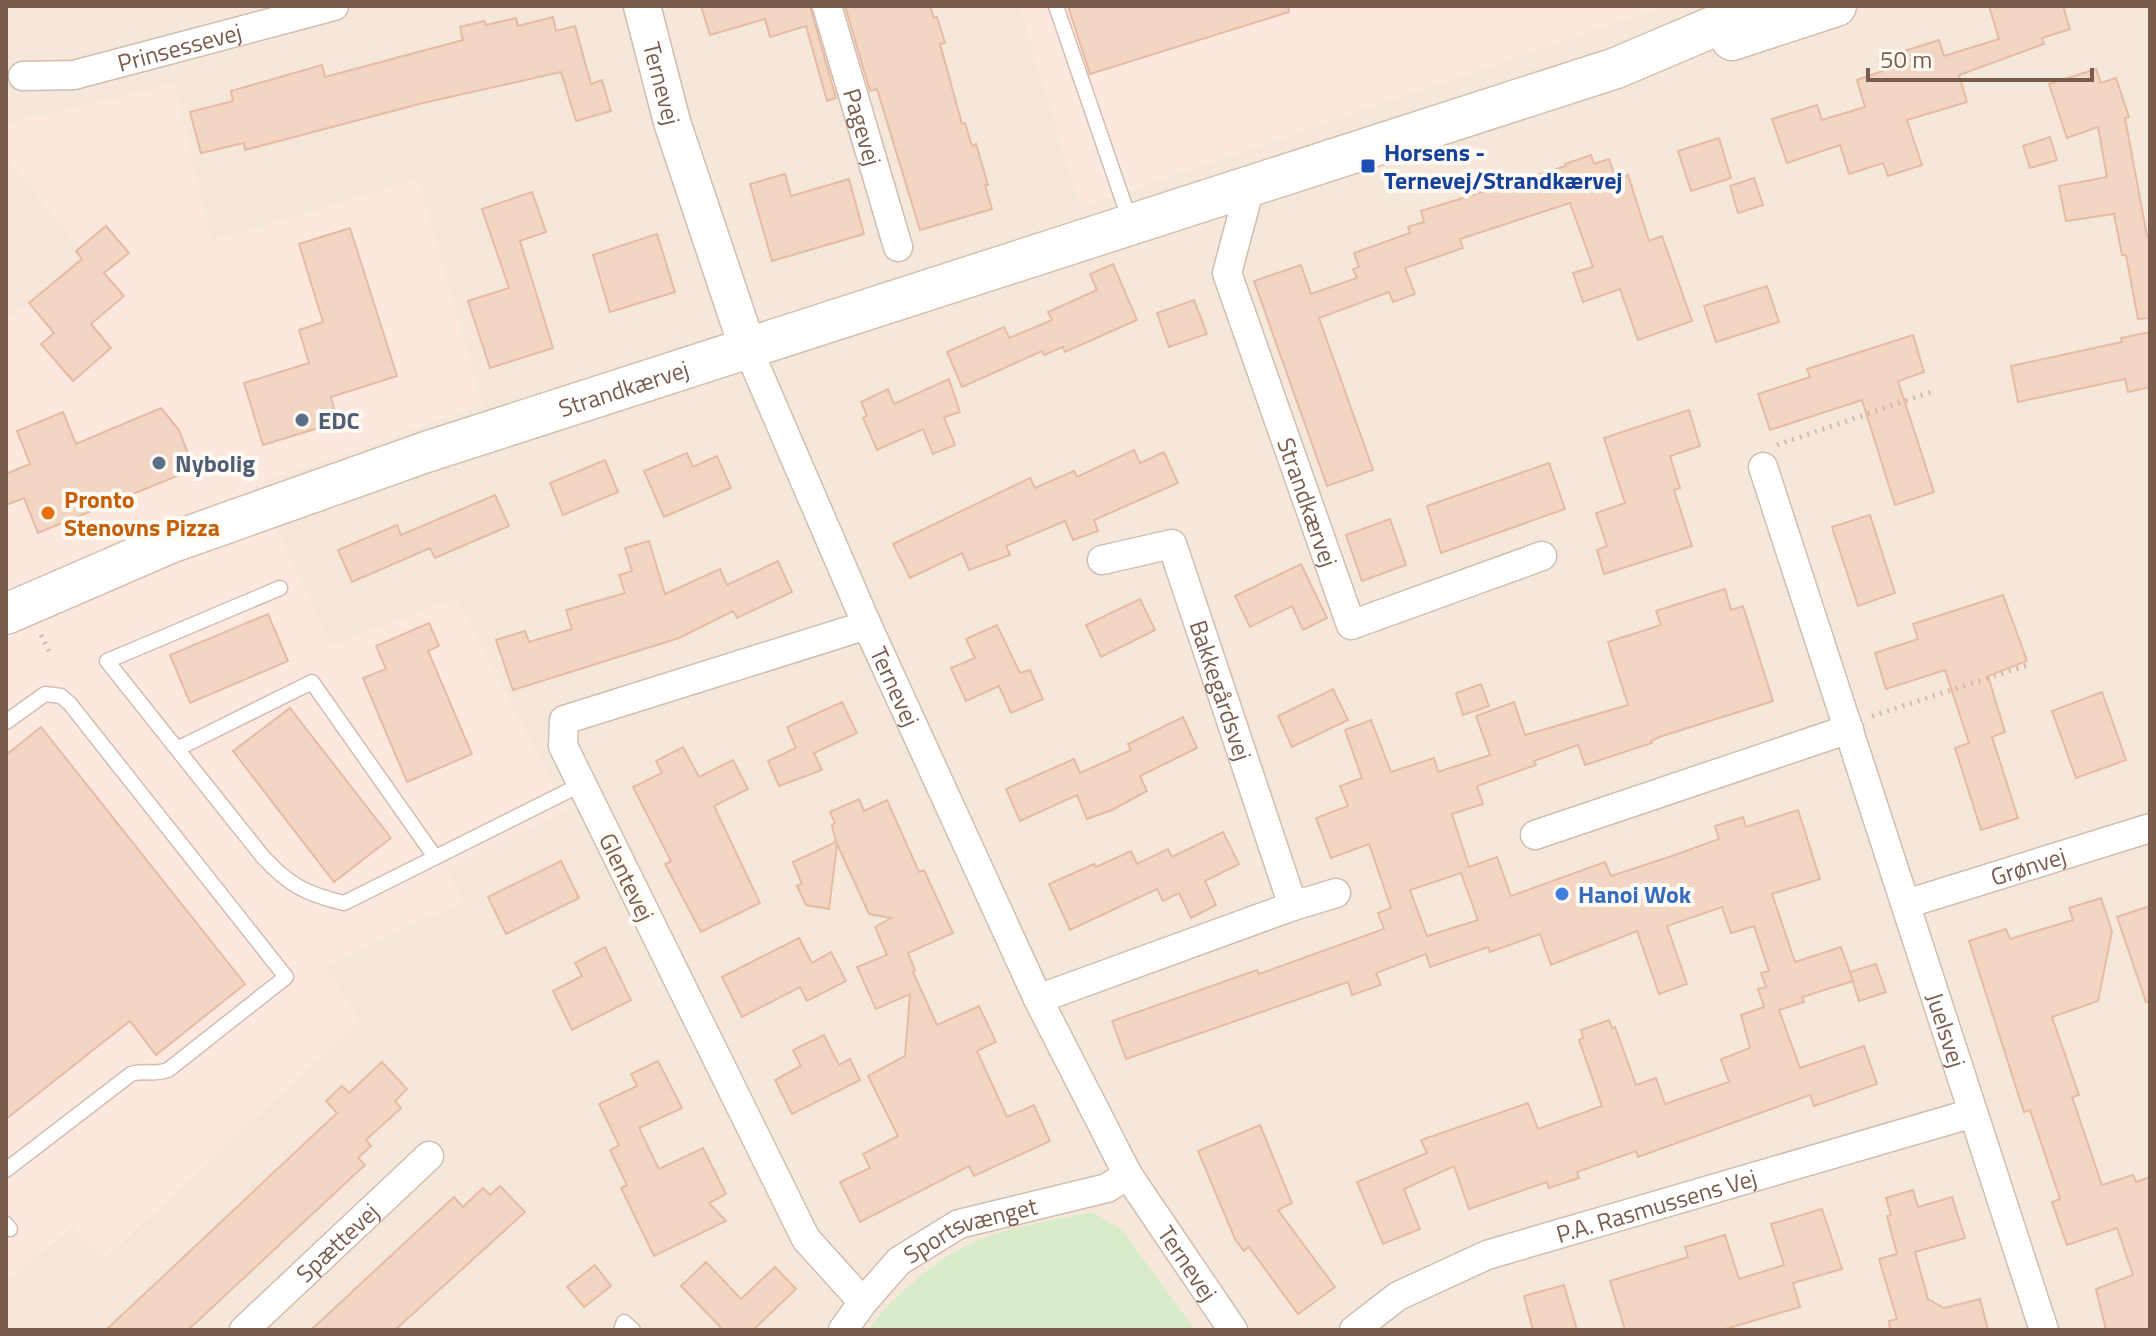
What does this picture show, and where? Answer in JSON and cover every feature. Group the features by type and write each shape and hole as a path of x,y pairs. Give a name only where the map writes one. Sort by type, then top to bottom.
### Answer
{"main road":[{"name":"Strandkærvej","path":"6,614 170,543 426,452 1616,68 1762,6"},
{"name":"Strandkærvej","path":"1616,68 1667,61 1836,6"}],"street":[{"name":"Prinsessevej","path":"23,76 74,75 334,6"},
{"name":"Ternevej","path":"642,6 672,122 748,349 867,625 1038,999 1128,1175 1233,1330"},
{"name":"Pagevej","path":"827,6 898,247"},
{"name":"Strandkærvej","path":"1250,187 1227,273 1351,625 1542,556"},
{"name":"Juelsvej","path":"1763,467 2044,1330"},
{"name":"Bakkegårdsvej","path":"1102,560 1172,544 1293,906"},
{"name":"Glentevej","path":"863,1302 806,1239 563,746 564,720 867,625"},
{"path":"1535,835 1849,729"},
{"name":"Grønvej","path":"1906,904 2150,828"},
{"path":"1038,999 1336,893"},
{"name":"P.A. Rasmussens Vej","path":"1354,1330 1398,1296 1487,1255 1973,1113"},
{"name":"Spættevej","path":"244,1330 429,1156"},
{"name":"Sportsvænget","path":"843,1330 899,1261 959,1224 1107,1188 1128,1175"}],"lane":[{"path":"1056,6 1131,225"},
{"path":"280,588 107,661 263,857 285,880 313,896 344,903 582,784"},
{"path":"177,749 312,682 435,857"},
{"path":"6,722 45,694 61,696 70,704 286,977 168,1070 131,1074 6,1170"},
{"path":"621,1330 624,1322 633,1330"}],"path":[{"path":"1763,467 1769,448 1931,392"},
{"path":"1849,729 1871,716 2031,664"}],"shaded area":[{"path":"6,6 1020,6 1081,207 1664,6 2150,6 2150,1330 6,1330 6,1282 73,1225 103,1259 359,1021 325,966 462,901 331,647 255,484 482,405 418,180 211,242 174,85 6,124"},
{"path":"1020,6 1664,6 1080,207"},
{"path":"174,84 212,242 418,179 482,405 255,484 331,646 456,598 566,809 445,869 462,901 326,966 359,1021 102,1259 72,1225 6,1282 6,639 27,626 6,584 6,321 86,255 6,156 6,124"},
{"path":"6,156 86,255 6,321"}],"green space":[{"path":"1092,1212 1122,1230 1195,1330 868,1330 915,1280 959,1250 1001,1232"}],"building":[{"path":"701,6 810,6 836,98 827,101 806,26 770,37 765,19 710,35"},
{"path":"845,6 930,6 945,43 940,44 962,124 965,123 972,146 976,144 992,209 920,230 877,89 870,91"},
{"path":"1068,6 1288,6 1289,12 1090,74"},
{"path":"1989,6 2063,6 2070,29 2042,38 2044,44 1959,75 1967,102 1907,120 1922,165 1888,176 1883,163 1849,174 1840,145 1787,163 1772,119 1817,105 1822,120 1865,107 1857,80 1883,71 1879,59 1939,40 1944,56 1999,39"},
{"path":"553,17 556,31 575,26 591,84 602,80 611,111 576,121 561,72 423,103 245,150 244,143 201,153 190,112 233,101 231,91 322,65 325,77 463,40 460,27 484,21 486,25 516,18 518,26"},
{"path":"2096,69 2101,83 2116,78 2129,117 2125,118 2147,236 2150,235 2150,318 2138,319 2126,255 2122,255 2114,214 2066,221 2059,186 2107,177 2098,127 2067,138 2049,84"},
{"path":"2050,137 2057,160 2030,168 2023,146"},
{"path":"1719,138 1731,178 1691,191 1678,151"},
{"path":"1591,155 1594,164 1609,159 1616,179 1628,175 1649,241 1662,236 1692,321 1638,340 1620,289 1583,302 1573,273 1593,267 1570,203 1460,239 1463,248 1405,268 1415,294 1393,302 1389,292 1319,318 1373,470 1327,486 1254,281 1301,265 1311,294 1357,278 1353,269 1359,267 1354,253 1410,233 1408,227 1424,222 1421,211 1566,166"},
{"path":"785,174 791,196 849,179 864,234 772,261 750,184"},
{"path":"1754,178 1763,205 1738,213 1730,186"},
{"path":"532,192 546,232 520,241 553,348 490,368 468,301 509,288 482,209"},
{"path":"106,226 129,253 104,273 124,296 91,324 111,348 73,381 41,344 54,333 29,303 82,259 76,251"},
{"path":"350,228 397,376 331,397 338,422 263,445 244,383 309,363 299,330 323,322 299,244"},
{"path":"657,234 675,292 610,312 593,255"},
{"path":"1113,264 1137,320 1065,352 1063,347 1044,355 1042,351 962,387 947,352 1004,327 1009,338 1052,320 1048,312 1097,290 1090,274"},
{"path":"1767,286 1779,322 1716,342 1704,306"},
{"path":"1194,300 1207,334 1169,347 1157,313"},
{"path":"2150,332 2150,387 2128,392 2125,379 2018,402 2011,366 2122,342 2121,338"},
{"path":"1913,335 1924,372 1898,381 1934,492 1895,505 1862,400 1770,430 1758,394 1810,377 1807,369"},
{"path":"949,379 960,412 944,417 955,445 933,454 923,429 877,450 863,418 867,416 861,402 888,389 894,404"},
{"path":"161,408 179,430 194,469 38,533 24,498 6,505 6,474 30,464 17,431 63,412 76,444"},
{"path":"1689,410 1700,446 1670,456 1680,488 1674,490 1692,546 1604,574 1597,550 1607,546 1596,513 1625,503 1604,438"},
{"path":"1134,450 1140,463 1164,452 1178,483 1094,520 1098,531 1073,540 1065,521 1006,546 1010,555 969,570 962,553 910,578 893,544 1030,478 1035,488 1074,471 1077,477"},
{"path":"687,453 693,467 717,456 731,488 664,517 644,471"},
{"path":"605,460 618,492 563,515 550,483"},
{"path":"1549,463 1565,509 1441,553 1427,506"},
{"path":"495,495 509,526 435,558 430,548 352,582 338,550 397,525 401,535"},
{"path":"1870,515 1895,593 1858,606 1832,527"},
{"path":"1390,519 1406,565 1362,581 1346,535"},
{"path":"649,541 665,594 720,569 727,585 778,561 792,592 737,618 733,611 679,638 513,690 496,640 525,631 529,642 572,629 566,610 625,593 619,575 632,571 625,548"},
{"path":"1301,564 1327,618 1303,630 1292,606 1250,627 1235,596"},
{"path":"1725,589 1731,610 1743,606 1773,701 1659,737 1652,743 1585,765 1578,745 1534,761 1536,765 1477,786 1483,804 1452,814 1469,867 1497,857 1511,896 1605,862 1611,876 1719,839 1715,826 1743,817 1746,827 1798,810 1820,879 1772,894 1795,962 1841,947 1853,981 1802,997 1804,1002 1779,1010 1800,1068 1864,1046 1877,1084 1814,1106 1810,1095 1638,1157 1636,1151 1577,1172 1579,1178 1549,1188 1547,1182 1469,1209 1454,1166 1404,1189 1420,1229 1383,1244 1357,1182 1427,1153 1421,1140 1528,1103 1538,1129 1602,1106 1579,1040 1583,1038 1581,1030 1609,1020 1612,1028 1615,1027 1636,1085 1656,1078 1665,1104 1729,1082 1721,1059 1750,1048 1741,1015 1764,1007 1758,989 1766,987 1761,973 1769,971 1754,926 1731,933 1722,907 1667,926 1687,984 1659,994 1637,931 1551,965 1540,934 1490,952 1488,947 1430,967 1426,954 1376,973 1381,985 1352,995 1348,982 1126,1059 1112,1021 1257,970 1259,974 1384,929 1378,913 1391,908 1369,844 1331,858 1316,818 1348,806 1340,786 1362,778 1345,730 1371,720 1391,772 1434,758 1438,772 1490,755 1476,716 1514,702 1525,735 1628,705 1608,642 1661,625 1656,611","holes":["1461,873 1478,920 1427,936 1410,890"]},
{"path":"2003,595 2027,661 1988,676 2005,732 1992,737 2018,818 1981,830 1955,748 1969,743 1945,670 1886,689 1875,653 1918,639 1913,624"},
{"path":"1140,599 1155,630 1101,657 1086,625"},
{"path":"268,614 288,661 190,703 170,655"},
{"path":"429,623 439,646 428,651 472,754 407,782 363,678 386,669 376,646"},
{"path":"997,625 1020,673 1030,670 1043,699 1011,713 999,686 966,701 951,668 975,658 966,639"},
{"path":"1481,684 1489,706 1463,715 1456,693"},
{"path":"1333,689 1348,720 1292,747 1278,716"},
{"path":"2102,692 2126,760 2076,778 2052,711"},
{"path":"842,702 857,733 814,753 822,770 779,786 768,761 796,748 787,727"},
{"path":"290,708 391,838 334,882 233,751"},
{"path":"1183,717 1197,748 1140,776 1147,791 1112,810 1087,819 1077,795 1020,821 1006,789 1074,759 1080,773 1131,750 1128,744"},
{"path":"41,727 245,984 156,1055 130,1021 6,1119 6,755"},
{"path":"683,747 699,777 733,760 748,789 714,806 760,903 701,932 665,864 671,861 633,787 662,773 656,761"},
{"path":"859,799 864,811 887,800 919,872 924,870 953,933 908,953 915,970 913,972 937,1025 979,1006 996,1042 977,1051 1007,1117 1034,1105 1050,1141 974,1176 969,1166 860,1222 840,1182 870,1168 863,1154 898,1136 868,1076 905,1056 910,994 876,1009 857,967 887,955 875,927 891,918 869,914 837,844 829,909 806,905 797,886 802,884 793,862 836,842 832,825 835,823 830,812"},
{"path":"1223,832 1239,864 1205,881 1216,905 1191,918 1179,893 1163,901 1157,889 1070,930 1049,884 1131,851 1137,864 1168,849 1172,857"},
{"path":"561,861 579,898 506,934 488,897"},
{"path":"2101,898 2112,931 2098,1001 2052,1017 2079,1095 2072,1097 2102,1185 2133,1175 2136,1182 2150,1177 2150,1330 2106,1330 2096,1289 2133,1275 2117,1228 2067,1245 2052,1202 2060,1199 2030,1110 2024,1112 1969,941 2006,929 2010,939 2073,920 2069,908"},
{"path":"2150,906 2150,1002 2146,1002 2117,917"},
{"path":"799,938 812,963 831,952 846,981 807,1001 800,987 742,1017 722,977"},
{"path":"605,947 631,1000 572,1030 553,991 582,976 575,963"},
{"path":"1876,964 1886,992 1859,1001 1850,972"},
{"path":"824,1035 839,1065 850,1059 860,1080 792,1114 775,1080 801,1066 793,1050"},
{"path":"658,1061 682,1108 639,1128 659,1169 703,1148 726,1194 709,1203 726,1221 654,1256 621,1188 627,1185 610,1150 619,1145 599,1104 637,1086 631,1074"},
{"path":"382,1062 407,1089 395,1101 401,1108 366,1140 371,1146 358,1158 365,1165 188,1330 106,1330 337,1113 326,1101 342,1086 349,1093"},
{"path":"1260,1125 1292,1203 1278,1210 1335,1287 1298,1314 1249,1247 1244,1251 1235,1239 1198,1151"},
{"path":"500,1186 525,1212 395,1330 311,1330 454,1197 463,1207 483,1188 490,1195"},
{"path":"1913,1190 1918,1207 1952,1197 1965,1238 1915,1252 1928,1299 1944,1308 1980,1299 1988,1330 1890,1330 1889,1321 1897,1319 1879,1259 1897,1254 1887,1216 1891,1215 1886,1198"},
{"path":"1822,1209 1842,1269 1793,1283 1800,1307 1722,1330 1625,1330 1610,1281 1688,1257 1685,1247 1725,1235 1739,1279 1784,1265 1771,1224"},
{"path":"706,1262 741,1299 775,1267 796,1289 753,1330 723,1330 681,1286"},
{"path":"595,1265 611,1286 584,1307 567,1287"},
{"path":"1564,1285 1577,1330 1533,1330 1524,1296"}],"place":[{"name":"Horsens - Ternevej/Strandkærvej","path":"1368,166"},
{"name":"EDC","path":"302,420"},
{"name":"Nybolig","path":"159,463"},
{"name":"Pronto Stenovns Pizza","path":"48,513"},
{"name":"Hanoi Wok","path":"1562,894"}]}
